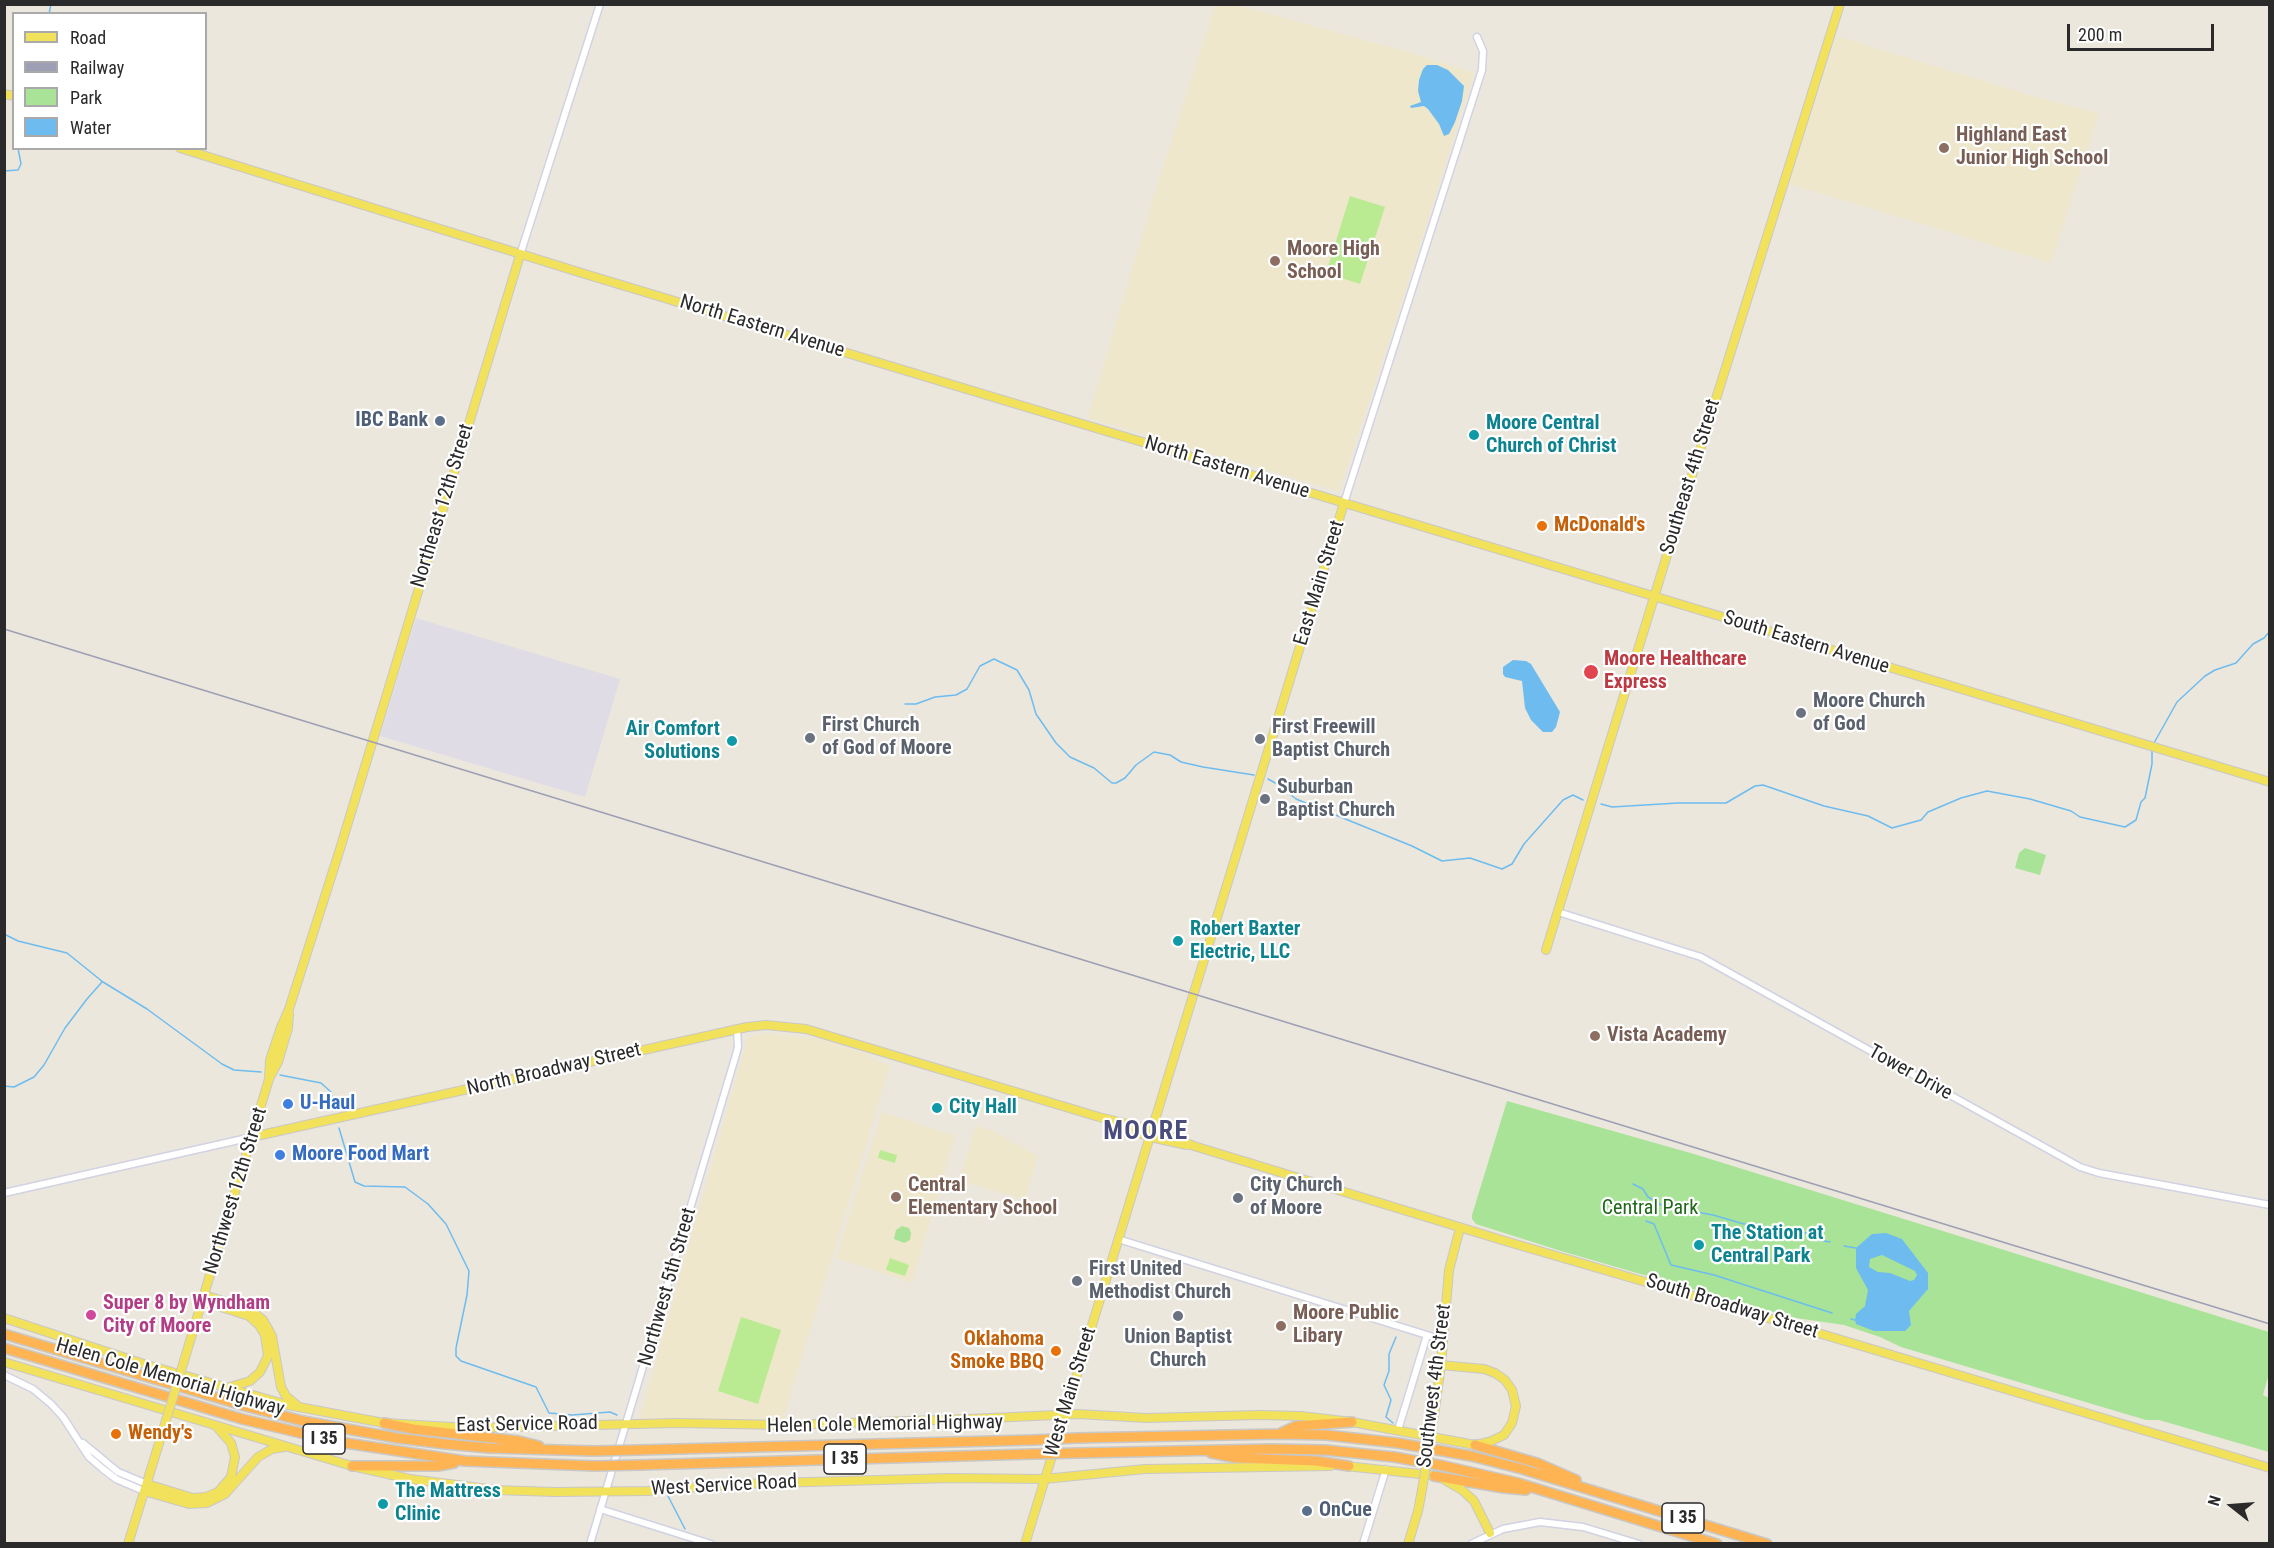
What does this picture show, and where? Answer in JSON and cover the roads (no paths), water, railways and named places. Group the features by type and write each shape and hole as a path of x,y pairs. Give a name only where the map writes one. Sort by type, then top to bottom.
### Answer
{"highway":[{"name":"Helen Cole Memorial Highway","path":"4,1334 223,1399 303,1420 397,1438 446,1444 594,1451 1279,1434 1377,1440 1447,1451 1522,1469 1767,1544"},
{"name":"Helen Cole Memorial Highway","path":"4,1348 301,1434 390,1451 465,1461 595,1466 1271,1449 1375,1455 1444,1466 1542,1491 1717,1544"},
{"path":"1279,1434 1296,1426 1352,1422"},
{"path":"384,1423 413,1429 519,1440 559,1451"},
{"path":"1475,1445 1549,1467 1599,1492"},
{"path":"1194,1450 1237,1458 1316,1461 1349,1466"},
{"path":"352,1466 438,1466 465,1461"},
{"path":"1434,1476 1504,1488 1542,1491"}],"main road":[{"name":"Southeast 4th Street","path":"1546,950 1840,4"},
{"name":"North Eastern Avenue","path":"186,150 520,255 1344,503"},
{"name":"Northeast 12th Street","path":"269,1079 278,1062 280,1040 289,1009 352,810 520,255"},
{"name":"South Eastern Avenue","path":"1344,503 2270,782"},
{"name":"East Main Street","path":"1151,1133 1344,503"},
{"name":"North Broadway Street","path":"252,1137 737,1029 766,1025 813,1030 1151,1133"},
{"name":"Northwest 12th Street","path":"128,1544 269,1079"},
{"name":"South Broadway Street","path":"1151,1133 2270,1468"},
{"name":"West Main Street","path":"1025,1544 1151,1133"},
{"name":"Southwest 4th Street","path":"1408,1544 1418,1511 1433,1423 1441,1365 1449,1267 1460,1227"},
{"path":"203,1298 249,1316 262,1329 267,1340 266,1360 257,1376 244,1384 225,1388"},
{"path":"203,1298 249,1309 264,1320 272,1336 281,1387 291,1401 301,1408"},
{"name":"East Service Road","path":"4,1318 225,1388 301,1408 384,1423 470,1428 627,1424 786,1425 1064,1414 1108,1414 1146,1418 1285,1416 1352,1422 1475,1445"},
{"path":"4,1362 286,1447"},
{"path":"1441,1365 1489,1370 1501,1376 1512,1390 1516,1406 1510,1428 1495,1440 1475,1445"},
{"path":"146,1487 193,1498 206,1497 224,1487 233,1473 234,1452 228,1439 215,1425"},
{"path":"146,1487 189,1504 207,1503 225,1494 258,1457 272,1449 286,1447"},
{"name":"West Service Road","path":"286,1447 352,1466 410,1479 474,1488 555,1492 648,1491 737,1484 951,1478 1044,1479 1145,1469 1349,1466 1434,1476 1456,1485 1469,1496 1481,1512 1490,1533"}],"street":[{"name":"Northeast 12th Street","path":"520,255 600,4"},
{"name":"East Main Street","path":"1344,503 1479,80 1484,58 1477,37"},
{"name":"Tower Drive","path":"1558,912 1701,957 2080,1167 2099,1173 2270,1205"},
{"name":"Northwest 5th Street","path":"590,1544 735,1058 738,1047 737,1029"},
{"name":"North Broadway Street","path":"4,1193 252,1137"},
{"path":"1118,1239 1443,1340"},
{"path":"1398,1430 1426,1335"},
{"path":"4,1375 20,1381 39,1393 57,1410 89,1457 116,1479 146,1487"},
{"path":"1363,1544 1386,1469"},
{"path":"600,1509 711,1544"},
{"path":"1471,1544 1490,1533 1525,1524 1553,1522 1583,1527 1639,1544"}],"water":[{"path":"1427,65 1437,65 1448,70 1464,86 1455,122 1449,134 1444,136 1439,124 1428,109 1424,106 1411,108 1410,106 1421,102 1418,91 1419,80"},
{"path":"1513,660 1526,661 1531,664 1560,712 1556,727 1552,732 1543,732 1531,720 1525,708 1522,681 1505,677 1503,674 1503,667"},
{"path":"1886,1233 1902,1239 1928,1273 1928,1289 1909,1311 1911,1325 1905,1331 1874,1331 1856,1324 1856,1314 1865,1306 1868,1290 1856,1268 1856,1248 1872,1234","holes":["1882,1255 1915,1271 1917,1275 1914,1280 1910,1281 1890,1273 1878,1272 1869,1267 1870,1259"]}],"waterway":[{"path":"49,12 51,4"},
{"path":"4,171 18,170 21,164 18,150"},
{"path":"2154,743 2177,702 2205,676 2236,663 2253,644 2264,638 2270,631"},
{"path":"905,704 916,704 935,697 956,695 967,689 980,666 994,659 1017,670 1029,690 1036,714 1056,743 1070,757 1094,768 1112,783 1125,778 1136,765 1154,752 1170,755 1181,762 1254,775"},
{"path":"1601,804 1612,807 1726,803 1755,786 1763,785 1824,806 1868,816 1892,828 1921,820 1928,812 1961,798 1987,791 2030,799 2071,811 2080,817 2125,827 2136,820 2141,802 2145,798 2152,764 2152,751"},
{"path":"1268,779 1296,799 1412,846 1442,861 1470,858 1502,869 1512,864 1524,844 1563,800 1573,795 1583,800"},
{"path":"4,934 18,941 67,953 103,982 147,1009 222,1064 234,1070 261,1072"},
{"path":"4,1086 14,1087 34,1077 44,1065 65,1028 102,982"},
{"path":"280,1075 321,1083 331,1092 334,1110"},
{"path":"339,1128 355,1182 364,1186 405,1187 428,1204 446,1224 469,1271 456,1356 461,1361 536,1387 549,1413 572,1415 610,1412 617,1415"},
{"path":"1633,1184 1643,1189 1648,1197 1663,1206 1678,1202 1691,1211 1744,1224 1756,1224 1775,1231 1808,1233 1819,1240 1830,1242"},
{"path":"1646,1221 1654,1224 1671,1265 1714,1275 1832,1313"},
{"path":"1844,1246 1856,1248"},
{"path":"1851,1319 1855,1320"},
{"path":"1393,1423 1386,1417 1391,1400 1384,1385 1389,1371 1389,1354 1396,1337"},
{"path":"668,1496 685,1529"}],"railway":[{"path":"4,629 2270,1324"}],"place":[{"name":"Highland East Junior High School","path":"1944,148"},
{"name":"Moore High School","path":"1275,261"},
{"name":"IBC Bank","path":"440,421"},
{"name":"Moore Central Church of Christ","path":"1474,435"},
{"name":"McDonald's","path":"1542,526"},
{"name":"Moore Healthcare Express","path":"1591,672"},
{"name":"Moore Church of God","path":"1801,713"},
{"name":"First Church of God of Moore","path":"810,738"},
{"name":"First Freewill Baptist Church","path":"1260,739"},
{"name":"Air Comfort Solutions","path":"732,741"},
{"name":"Suburban Baptist Church","path":"1265,799"},
{"name":"Robert Baxter Electric, LLC","path":"1178,941"},
{"name":"Vista Academy","path":"1595,1036"},
{"name":"U-Haul","path":"288,1104"},
{"name":"City Hall","path":"937,1108"},
{"name":"Moore Food Mart","path":"280,1155"},
{"name":"Central Elementary School","path":"896,1197"},
{"name":"City Church of Moore","path":"1238,1198"},
{"name":"The Station at Central Park","path":"1699,1245"},
{"name":"First United Methodist Church","path":"1077,1281"},
{"name":"Super 8 by Wyndham City of Moore","path":"91,1315"},
{"name":"Union Baptist Church","path":"1178,1316"},
{"name":"Moore Public Libary","path":"1281,1326"},
{"name":"Oklahoma Smoke BBQ","path":"1056,1351"},
{"name":"Wendy's","path":"116,1434"},
{"name":"The Mattress Clinic","path":"383,1504"},
{"name":"OnCue","path":"1307,1511"}],"district":[{"name":"MOORE","path":"1146,1132"}],"park label":[{"name":"Central Park","path":"1650,1209"}]}
